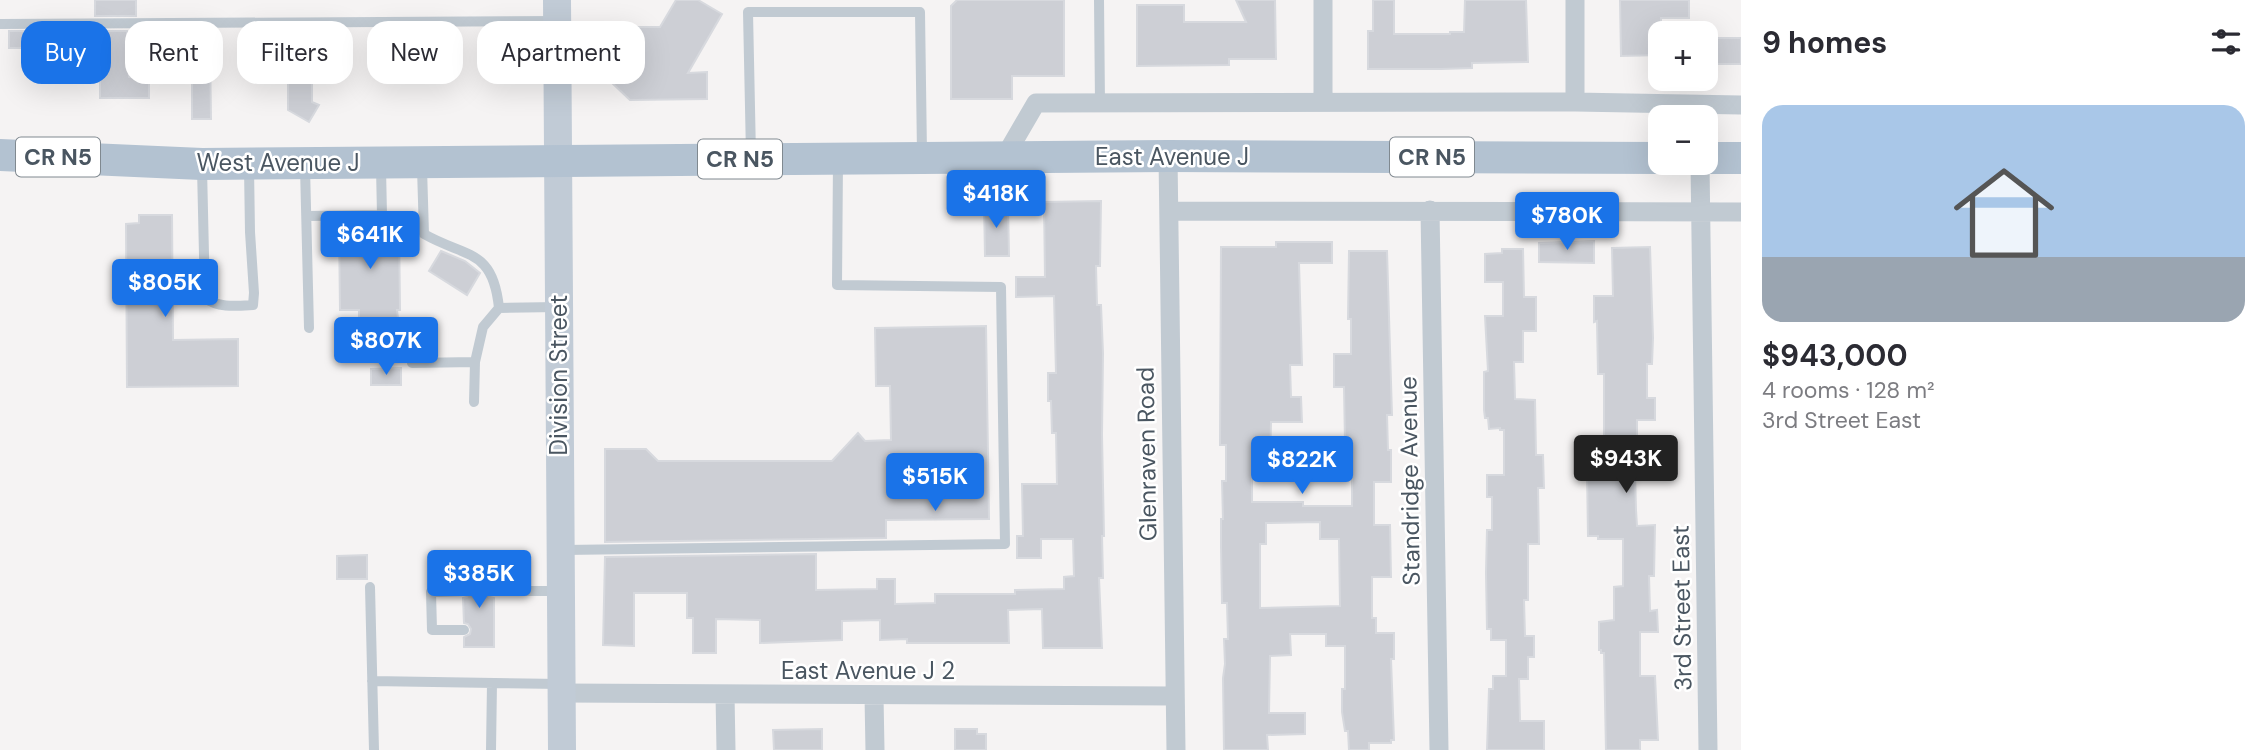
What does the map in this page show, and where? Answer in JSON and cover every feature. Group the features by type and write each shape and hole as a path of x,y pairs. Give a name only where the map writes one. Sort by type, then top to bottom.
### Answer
{"main road":[{"name":"Division Street","path":"557,10 562,750"},
{"name":"West Avenue J","path":"0,155 202,164 557,161"},
{"name":"East Avenue J","path":"557,161 1168,156 1648,158"},
{"path":"1718,158 1741,158"}],"street":[{"path":"1323,0 1323,102"},
{"path":"1575,0 1575,102"},
{"path":"1004,158 1036,103 1575,102 1648,107"},
{"path":"1718,108 1741,105"},
{"name":"Glenraven Road","path":"1168,156 1176,750"},
{"name":"3rd Street East","path":"1700,175 1708,750"},
{"name":"Standridge Avenue","path":"1430,210 1439,750"},
{"path":"1169,211 1741,212"},
{"name":"East Avenue J 2","path":"561,689 874,696 1174,696"},
{"path":"725,694 726,750"},
{"path":"874,696 875,750"}],"lane":[{"path":"748,0 751,159"},
{"path":"1099,0 1100,103"},
{"path":"0,24 557,10"},
{"path":"748,12 919,12 922,158"},
{"path":"560,550 1005,544 1001,287 837,285 838,159"},
{"path":"307,216 382,215 381,162"},
{"path":"422,162 424,234 482,261 493,275 498,291 499,307 483,327 475,362 474,402"},
{"path":"202,164 205,298 212,304 233,306 253,305 249,163"},
{"path":"305,163 309,328"},
{"path":"499,307 558,307"},
{"path":"412,363 475,362"},
{"path":"370,587 374,750"},
{"path":"463,591 431,592 432,630 464,630"},
{"path":"494,591 561,591"},
{"path":"372,681 492,683 561,689"},
{"path":"491,750 492,683"}],"building":[{"path":"95,0 136,0 136,16 95,16"},
{"path":"676,0 698,0 722,14 688,73 707,72 707,99 630,100 613,84 645,84 645,27 660,27"},
{"path":"957,0 1064,0 1064,76 1012,76 1012,99 951,99 951,6"},
{"path":"1236,0 1275,0 1276,59 1229,59 1229,65 1137,66 1137,5 1184,5 1184,22 1246,22"},
{"path":"1373,0 1394,0 1394,34 1450,34 1464,32 1465,0 1526,0 1528,62 1472,63 1472,68 1368,69 1368,31 1373,31"},
{"path":"1620,0 1689,0 1689,18 1648,21 1648,55 1621,56"},
{"path":"9,31 21,31 21,48 9,48"},
{"path":"111,31 125,31 125,84 149,84 149,98 100,98 100,84 111,84"},
{"path":"1718,38 1741,38 1741,64 1718,64"},
{"path":"192,84 211,84 211,119 192,119"},
{"path":"288,84 312,84 312,102 319,105 309,122 288,110"},
{"path":"1101,201 1100,266 1096,266 1097,305 1101,305 1103,353 1104,536 1103,578 1099,578 1102,648 1043,648 1042,609 1008,610 1009,643 907,643 907,639 880,640 880,620 842,621 842,640 760,643 760,620 716,619 716,653 693,653 693,618 687,618 687,593 634,593 634,646 603,645 605,557 816,554 816,590 877,589 877,579 895,579 895,604 935,603 935,594 1015,594 1015,590 1064,589 1064,577 1074,576 1073,539 1041,539 1041,558 1017,558 1017,536 1023,536 1022,484 1057,484 1056,433 1052,433 1051,401 1048,401 1048,373 1056,373 1054,296 1016,297 1016,277 1045,277 1044,202"},
{"path":"984,203 1008,203 1009,256 985,256"},
{"path":"139,215 172,215 173,340 238,339 238,386 127,387 126,224 139,223"},
{"path":"399,225 398,318 359,319 359,310 340,310 339,226"},
{"path":"1594,241 1594,263 1539,262 1539,243"},
{"path":"1276,242 1332,242 1332,263 1299,263 1302,365 1290,365 1291,397 1301,397 1302,422 1271,422 1270,463 1252,466 1252,502 1303,502 1303,506 1352,506 1352,443 1345,443 1344,387 1334,387 1334,354 1351,354 1351,319 1348,319 1349,251 1387,251 1392,415 1387,415 1391,482 1374,482 1374,525 1390,525 1391,577 1372,577 1372,618 1376,618 1376,633 1394,633 1394,659 1391,659 1394,740 1391,740 1391,743 1369,743 1369,750 1349,750 1348,731 1345,731 1342,712 1345,646 1326,646 1326,634 1290,634 1291,655 1270,656 1269,713 1305,713 1305,734 1267,735 1268,750 1224,750 1224,639 1228,639 1227,603 1222,603 1221,519 1222,481 1226,481 1226,445 1220,445 1221,247 1276,247","holes":["1320,522 1320,539 1339,539 1340,606 1260,608 1260,544 1266,544 1266,523"]},
{"path":"1650,247 1653,338 1652,364 1647,364 1647,398 1655,398 1655,420 1637,420 1637,453 1652,453 1652,473 1635,473 1637,526 1655,525 1654,576 1649,576 1650,611 1657,610 1658,632 1640,632 1640,676 1655,676 1658,740 1640,740 1640,750 1606,750 1604,653 1599,650 1599,622 1614,620 1614,587 1623,586 1623,539 1598,539 1598,536 1588,536 1587,471 1596,471 1596,462 1604,462 1604,374 1598,374 1594,296 1613,296 1612,248"},
{"path":"1502,249 1523,249 1524,297 1536,297 1536,331 1523,331 1523,362 1514,362 1515,399 1535,400 1536,455 1543,455 1544,488 1538,488 1539,544 1528,544 1528,600 1524,600 1525,636 1534,636 1534,657 1528,657 1528,679 1519,679 1520,721 1544,721 1544,750 1487,750 1489,689 1493,689 1493,676 1506,676 1506,640 1491,640 1491,629 1487,629 1487,530 1492,530 1492,497 1487,497 1487,475 1504,475 1504,430 1489,429 1484,410 1484,372 1488,371 1485,316 1503,316 1503,282 1485,282 1485,254 1502,253"},
{"path":"441,251 465,261 480,273 467,295 429,271"},
{"path":"986,326 989,519 886,520 886,538 605,542 605,449 646,449 658,461 832,461 858,433 865,441 891,440 890,386 876,386 875,328"},
{"path":"401,368 401,385 371,385 371,369"},
{"path":"367,555 367,579 337,579 337,556"},
{"path":"489,569 489,578 493,578 493,584 487,587 486,592 489,597 494,598 494,647 464,647 464,637 470,634 471,629 464,623 463,598 467,597 470,591 469,587 463,584 463,578 470,578 470,570"},
{"path":"822,729 822,750 774,750 773,730"},
{"path":"955,729 977,729 977,734 986,734 986,750 955,750"}]}
